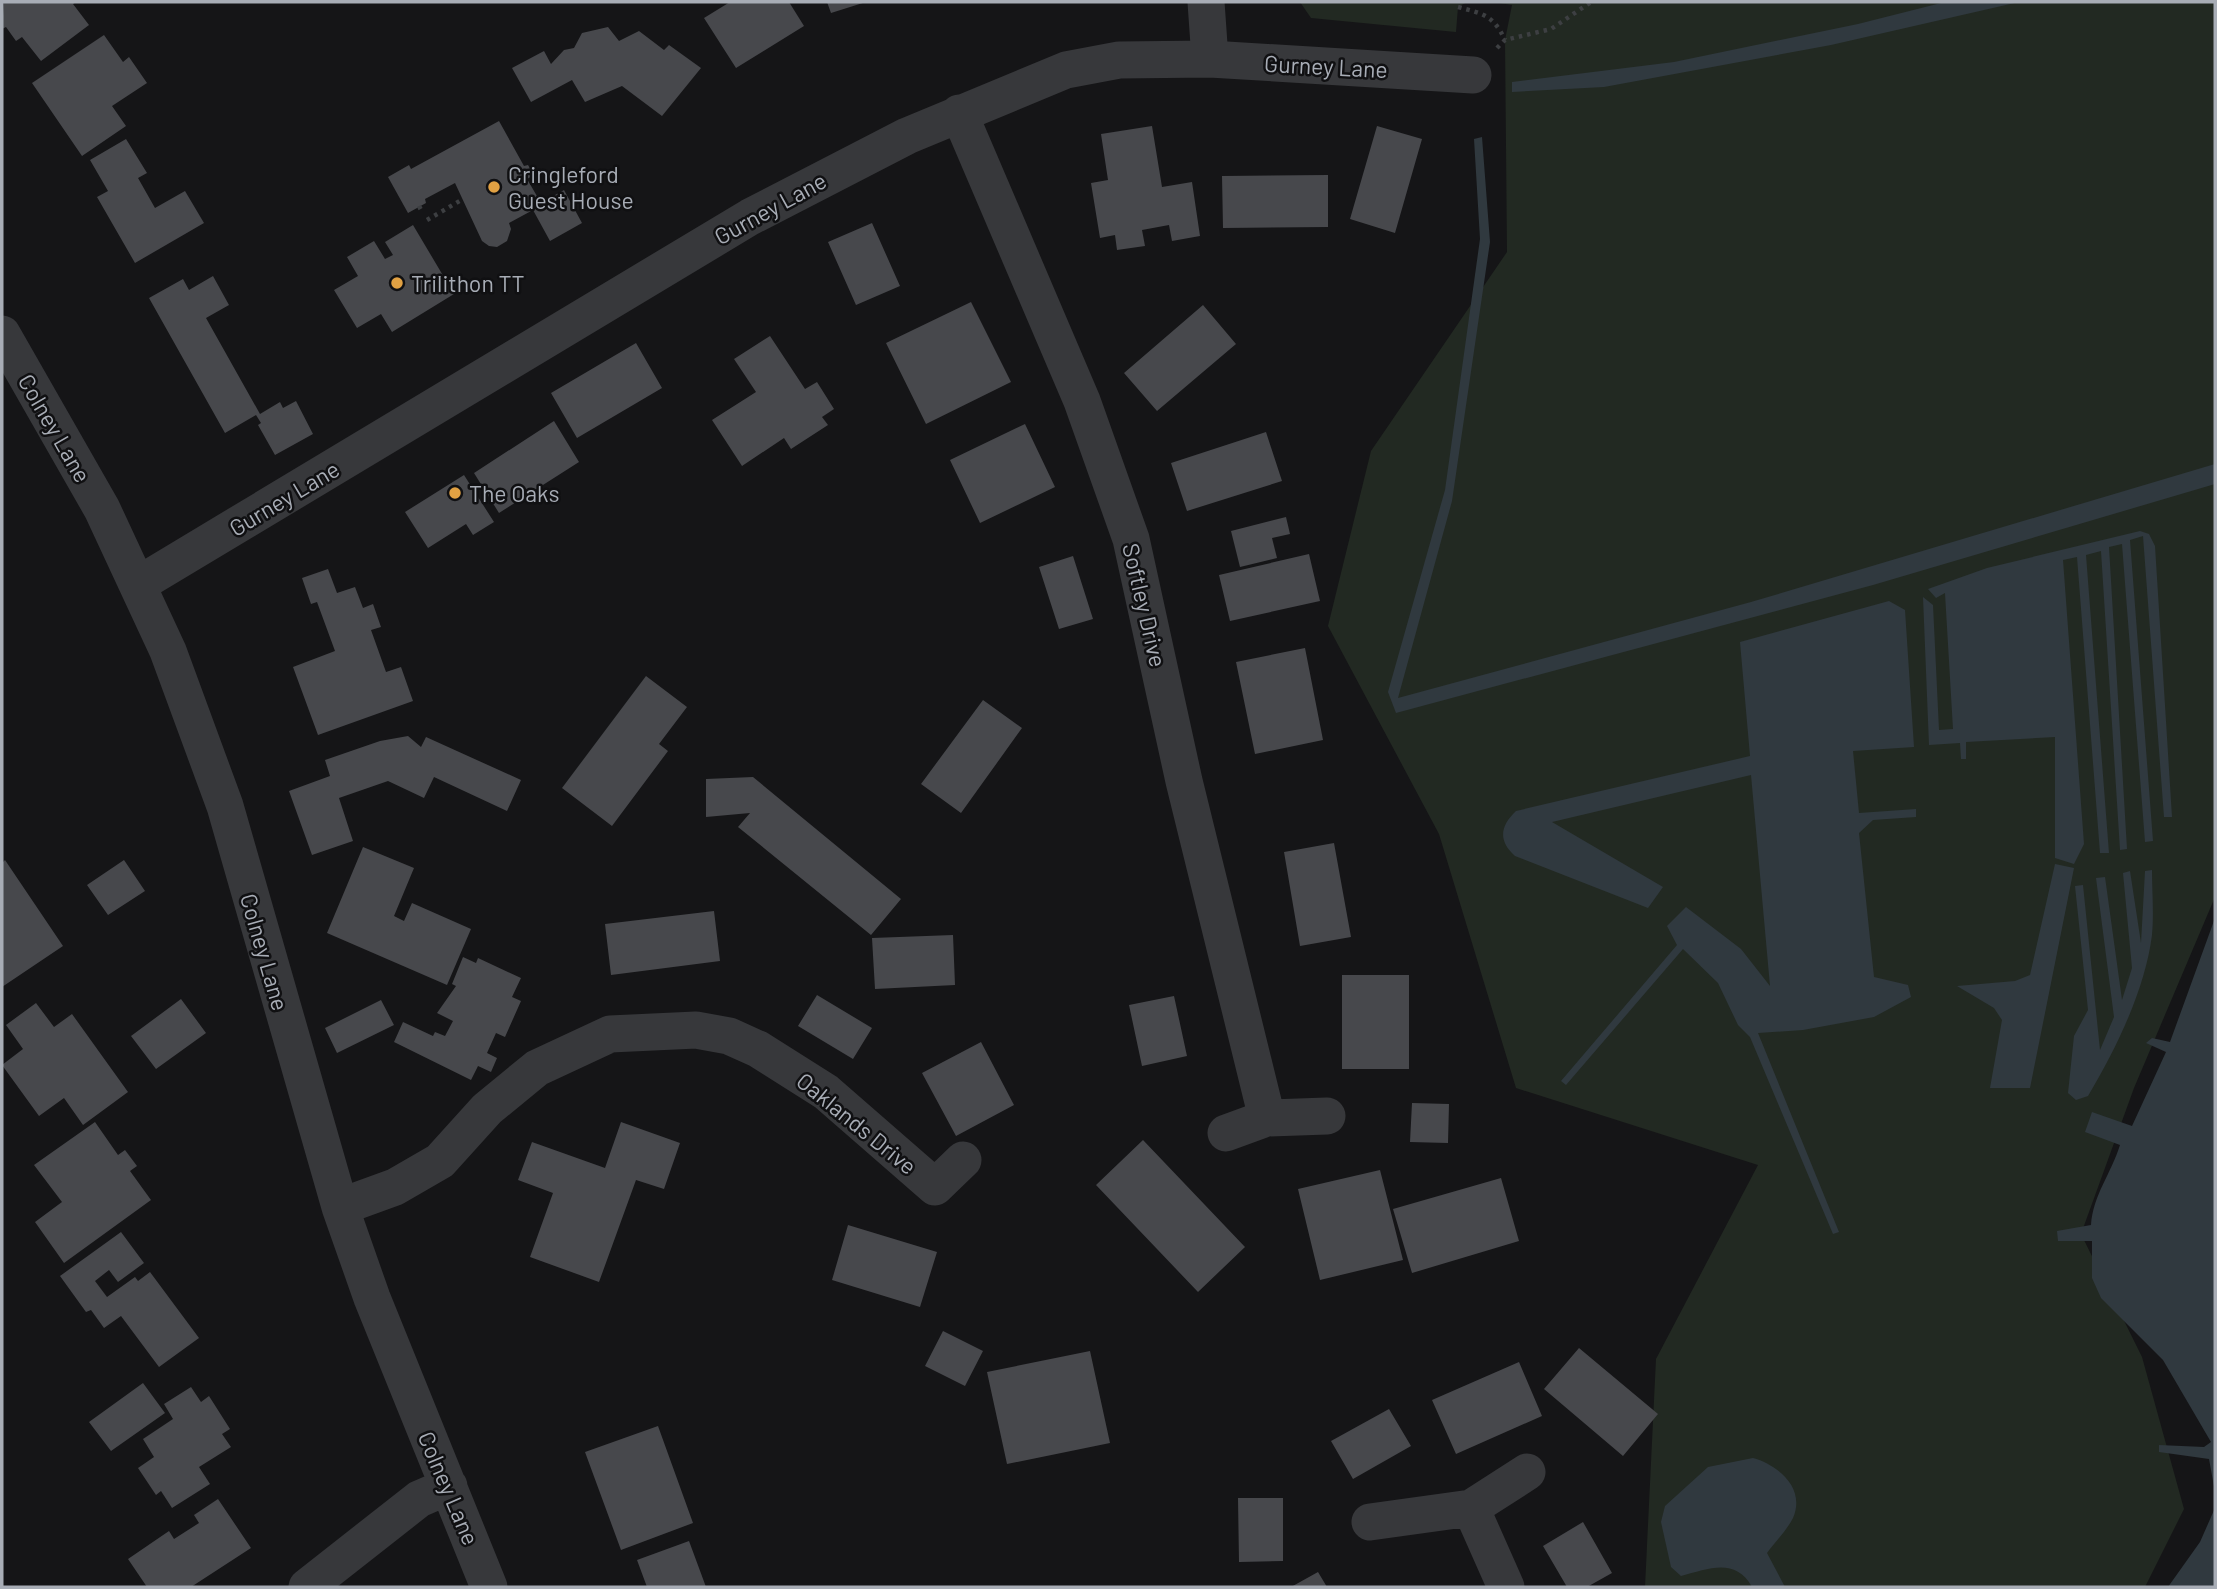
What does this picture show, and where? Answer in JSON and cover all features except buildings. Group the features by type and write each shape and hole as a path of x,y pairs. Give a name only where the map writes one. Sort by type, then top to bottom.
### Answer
{"street":[{"path":"1206,2 1210,59"},
{"name":"Gurney Lane","path":"139,584 750,217 906,136 1066,70 1119,60 1210,59 1473,75"},
{"name":"Softley Drive","path":"959,113 1082,401 1131,539 1184,781 1267,1118"},
{"name":"Colney Lane","path":"2,334 102,509 168,651 225,806 340,1207 372,1298 489,1587"},
{"name":"Oaklands Drive","path":"340,1207 396,1187 440,1161 488,1109 537,1068 610,1034 696,1030 729,1036 758,1049 826,1092 936,1187 963,1160"},
{"path":"1226,1133 1267,1118 1327,1116"},
{"path":"1370,1522 1471,1508 1527,1472"},
{"path":"307,1587 419,1499 449,1486"},
{"path":"1471,1508 1507,1587"}],"path":[{"path":"1458,7 1484,14 1497,23 1505,40 1551,29 1591,2"},
{"path":"427,220 463,199"},
{"path":"419,206 422,212"}],"shaded area":[{"path":"1300,2 1467,2 1458,7 1456,32 1311,18"},
{"path":"1493,2 2215,2 2215,897 2134,1088 2081,1234 2142,1357 2184,1509 2145,1587 1645,1587 1656,1359 1758,1165 1516,1088 1439,834 1328,626 1371,451 1507,252 1505,40 1512,5"},
{"path":"1945,2 2019,2 1831,45 1604,87 1512,92 1512,82 1674,62 1858,24"},
{"path":"1482,137 1490,242 1452,501 1398,698 1751,602 2215,464 2215,484 1873,585 1396,713 1388,692 1445,490 1480,239 1474,139"},
{"path":"2140,531 2149,534 2155,546 2172,817 2164,817 2143,536 2130,540 2153,841 2145,842 2122,544 2109,547 2127,849 2120,850 2101,551 2086,555 2109,853 2100,853 2077,557 2063,560 2084,844 2074,864 2055,858 2055,737 1966,742 1966,759 1961,759 1960,743 1929,745 1923,597 1933,605 1939,730 1953,729 1945,593 1936,598 1928,589 1987,568"},
{"path":"1889,601 1905,610 1914,747 1853,751 1859,813 1916,809 1916,817 1873,820 1859,833 1874,977 1908,985 1911,997 1874,1017 1803,1030 1758,1033 1839,1232 1833,1234 1750,1037 1738,1025 1718,983 1683,949 1566,1085 1561,1081 1677,945 1667,926 1686,907 1741,949 1770,986 1751,775 1552,822 1663,887 1648,908 1515,856 1506,845 1503,834 1507,822 1516,811 1750,756 1740,642"},
{"path":"2055,864 2074,868 2030,1088 1990,1088 2002,1020 1994,1008 1957,986 2015,981 2030,975"},
{"path":"2152,870 2152,935 2143,977 2109,1059 2088,1096 2076,1100 2068,1093 2074,1036 2088,1010 2075,886 2083,885 2100,1050 2114,1017 2096,878 2105,877 2122,1000 2132,968 2123,873 2130,871 2141,943 2145,871"},
{"path":"2215,918 2215,1492 2209,1459 2159,1452 2159,1445 2204,1447 2211,1442 2163,1360 2101,1298 2092,1278 2092,1241 2058,1241 2057,1231 2091,1225 2095,1204 2120,1145 2085,1132 2092,1112 2132,1126 2166,1052 2146,1043 2152,1038 2170,1042"},
{"path":"1753,1458 1780,1472 1793,1488 1796,1497 1793,1518 1767,1553 1785,1587 1752,1587 1738,1572 1729,1568 1711,1568 1681,1576 1671,1567 1661,1522 1665,1506 1708,1467"},
{"path":"2215,1508 2215,1587 2168,1587 2200,1542"}],"place":[{"name":"Cringleford Guest House","path":"494,187"},
{"name":"Trilithon TT","path":"397,283"},
{"name":"The Oaks","path":"455,493"}]}
